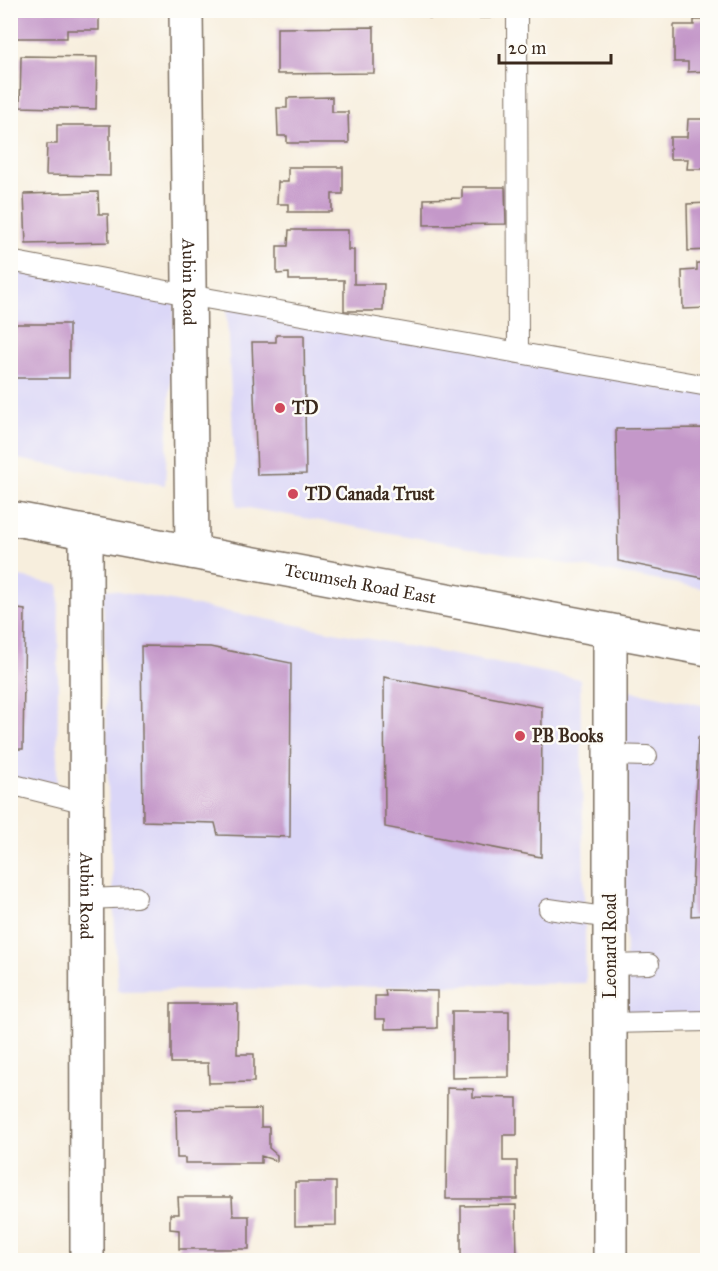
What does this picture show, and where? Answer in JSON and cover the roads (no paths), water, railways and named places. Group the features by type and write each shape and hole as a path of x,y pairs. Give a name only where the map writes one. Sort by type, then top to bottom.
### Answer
{"street":[{"name":"Aubin Road","path":"186,10 192,552"},
{"name":"Tecumseh Road East","path":"10,518 708,649"},
{"name":"Aubin Road","path":"86,532 87,1260"},
{"name":"Leonard Road","path":"610,631 610,1260"}],"lane":[{"path":"516,10 518,353"},
{"path":"10,261 188,295 708,386"},
{"path":"610,755 647,756"},
{"path":"10,784 86,803"},
{"path":"87,899 136,897"},
{"path":"549,909 610,918"},
{"path":"610,965 649,964"},
{"path":"610,1023 708,1020"}],"place":[{"name":"TD","path":"280,408"},
{"name":"TD Canada Trust","path":"293,494"},
{"name":"PB Books","path":"520,736"}]}
